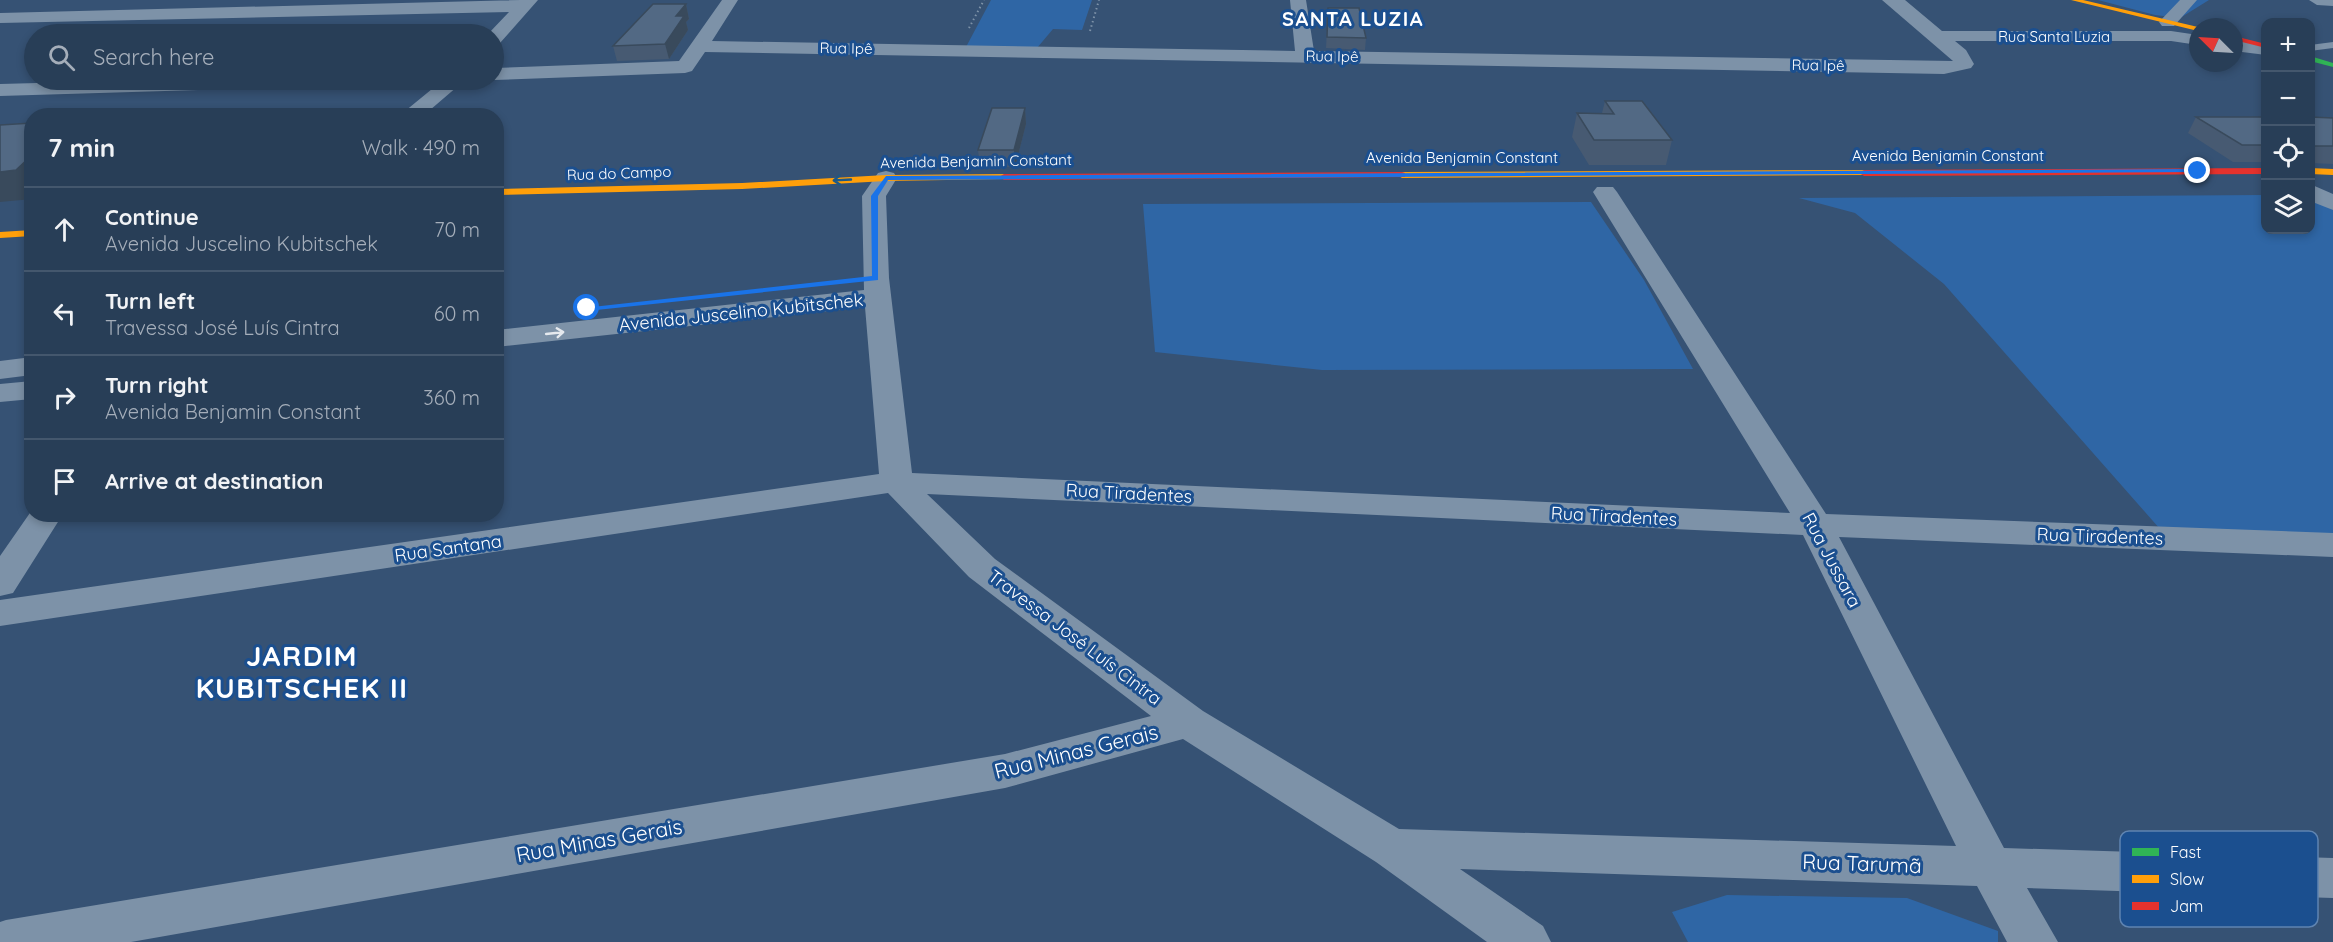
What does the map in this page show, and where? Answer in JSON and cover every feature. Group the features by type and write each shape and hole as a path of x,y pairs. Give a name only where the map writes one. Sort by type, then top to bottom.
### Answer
{"street":[{"path":"0,16 73,0"},
{"path":"323,12 338,0"},
{"path":"504,74 685,67 730,0"},
{"path":"1298,0 1305,56"},
{"path":"1890,0 1897,2 1936,36"},
{"path":"2074,0 2132,13"},
{"path":"2169,29 2189,0"},
{"path":"2317,0 2333,1"},
{"path":"0,16 323,12 526,3"},
{"path":"504,28 526,3"},
{"name":"Rua Santa Luzia","path":"2132,13 2189,37"},
{"path":"2169,29 2189,29"},
{"name":"Rua Santa Luzia","path":"1936,36 2169,29"},
{"name":"Rua Ipê","path":"699,46 1944,68 1964,64 1959,54 1936,36"},
{"path":"2243,41 2261,47"},
{"path":"2243,46 2261,48"},
{"path":"2315,60 2333,65"},
{"path":"0,90 24,89"},
{"path":"419,108 442,90"},
{"path":"2198,171 2217,183"},
{"name":"Avenida Benjamin Constant","path":"742,186 872,192 1281,175 2261,171"},
{"path":"2315,171 2333,172"},
{"path":"1281,175 1285,194"},
{"name":"Avenida Benjamin Constant","path":"742,186 872,192"},
{"name":"Rua do Campo","path":"504,192 742,186"},
{"path":"2315,190 2333,189"},
{"path":"872,192 877,288 896,482"},
{"name":"Rua Jussara","path":"1605,192 1815,525 1990,867 2033,942"},
{"path":"2315,193 2333,203"},
{"path":"0,236 24,233"},
{"name":"Avenida Juscelino Kubitschek","path":"504,317 877,288"},
{"name":"Avenida Juscelino Kubitschek","path":"504,338 877,288"},
{"path":"0,370 24,367"},
{"path":"0,393 24,391"},
{"name":"Rua Tiradentes","path":"896,482 1815,525 2333,545"},
{"name":"Rua Santana","path":"0,613 896,482"},
{"name":"Travessa José Luís Cintra","path":"896,482 982,568 1188,722 1392,848 1526,942"},
{"path":"0,584 41,522"},
{"name":"Rua Minas Gerais","path":"6,942 1005,771 1188,722"},
{"name":"Rua Tarumã","path":"1392,848 2120,871"},
{"name":"Rua Tarumã","path":"2318,878 2333,878"}],"lane":[{"path":"2315,47 2333,45"}],"path":[{"path":"1084,52 1099,0"}],"shaded area":[{"path":"991,0 1092,0 1082,30 1053,29 1037,48 966,47"},
{"path":"2098,0 2209,0 2180,18 2155,15"},
{"path":"2261,195 2261,234 2315,234 2315,200 2333,210 2333,535 2160,529 1944,284 1855,213 1799,198"},
{"path":"1591,202 1644,280 1693,369 1322,370 1155,352 1143,204"},
{"path":"1727,895 1907,898 1998,931 1998,942 1688,942 1672,912"}],"building":[{"path":"653,4 686,4 676,16 684,16 665,44 613,46"},
{"path":"1328,8 1359,8 1366,38 1327,37"},
{"path":"1605,101 1642,101 1672,140 1594,140 1577,113 1614,114"},
{"path":"992,108 1025,108 1014,150 978,150"},
{"path":"2196,117 2261,117 2261,145 2242,145"},
{"path":"2315,117 2333,118 2333,146 2315,146"},
{"path":"24,124 24,162 16,170 0,172 0,125"}],"traffic: fast":[{"path":"2315,60 2333,65"}],"traffic: slow":[{"path":"2074,0 2189,27"},
{"path":"2315,171 2333,172"},
{"path":"1402,175 1864,173"},
{"path":"504,192 742,186 886,178 1004,177"},
{"path":"0,235 24,234"}],"traffic: jam":[{"path":"2243,40 2261,45"},
{"path":"1864,173 2261,171"},
{"path":"1004,177 1402,175"}],"district":[{"name":"SANTA LUZIA","path":"1353,18"},
{"name":"JARDIM KUBITSCHEK II","path":"302,671"}],"route":[{"path":"587,308 876,278 874,196 886,178 2198,171"}]}
